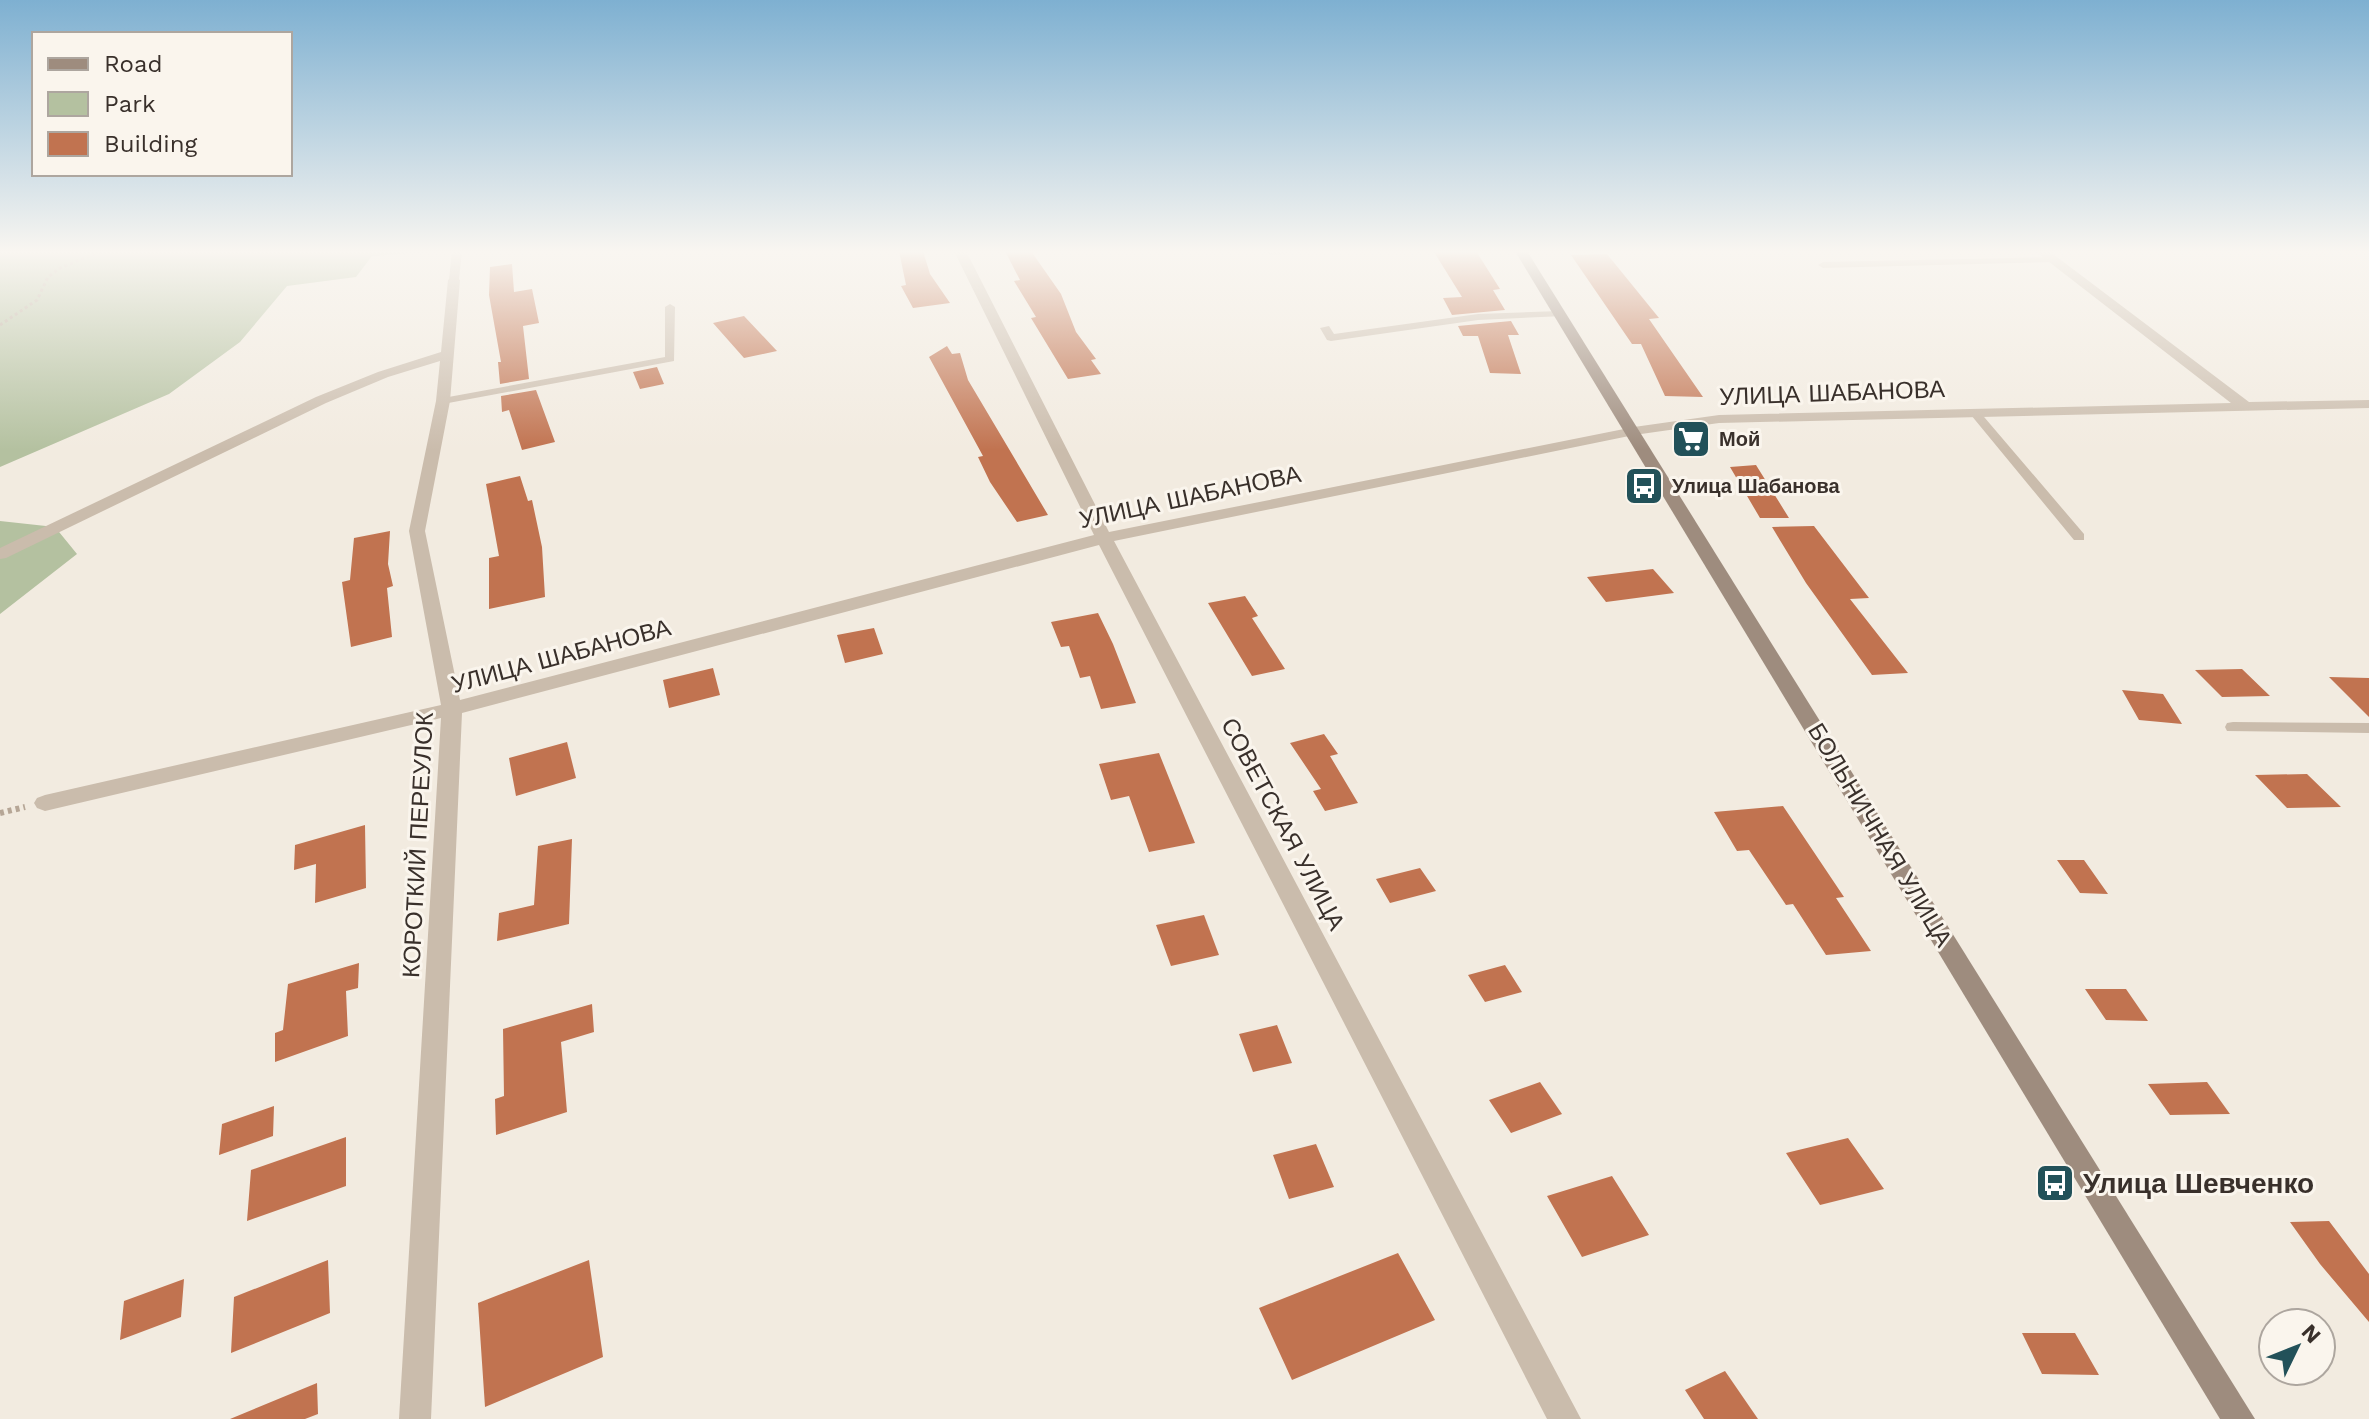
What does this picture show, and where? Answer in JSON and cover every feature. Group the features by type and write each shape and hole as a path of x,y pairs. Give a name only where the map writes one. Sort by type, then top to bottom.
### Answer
{"street":[{"name":"КОРОТКИЙ ПЕРЕУЛОК","path":"415,1419 452,709 417,531 443,401 451,317"},
{"name":"СОВЕТСКАЯ УЛИЦА","path":"993,317 1104,538 1565,1419"},
{"name":"БОЛЬНИЧНАЯ УЛИЦА","path":"1562,317 2239,1419"},
{"path":"2128,317 2246,407"},
{"path":"0,554 129,495 353,385 403,365 448,354"},
{"name":"УЛИЦА ШАБАНОВА","path":"45,803 452,709 1104,538 1634,431 1719,419 2369,404"}],"lane":[{"path":"443,401 670,359 670,317"},
{"path":"1325,328 1331,338 1476,317"},
{"path":"1975,413 2079,537"},
{"path":"2233,727 2369,728"}],"green space":[{"path":"0,317 261,317 240,342 169,394 0,467"},
{"path":"0,521 55,527 77,554 0,614"}],"building":[{"path":"493,317 538,317 539,323 523,326 529,379 500,384 498,362 501,362"},
{"path":"745,317 777,351 744,358 713,323"},
{"path":"1070,317 1076,332 1096,359 1091,360 1101,374 1068,379 1031,318"},
{"path":"1614,317 1658,317 1649,319 1703,397 1665,396 1641,344 1632,344"},
{"path":"1511,321 1519,335 1508,335 1521,374 1490,373 1478,336 1463,336 1458,326"},
{"path":"947,346 952,354 960,353 968,380 1048,515 1017,522 990,482 978,457 983,456 929,357"},
{"path":"657,367 664,384 640,389 633,372"},
{"path":"536,390 555,442 522,450 509,410 502,412 501,396"},
{"path":"1756,465 1789,518 1760,518 1730,467"},
{"path":"520,476 528,501 532,500 542,547 545,597 489,609 489,558 499,556 486,484"},
{"path":"1814,526 1869,598 1850,599 1908,673 1872,675 1806,583 1772,527"},
{"path":"390,531 388,564 393,586 387,588 392,637 351,647 342,582 350,580 354,538"},
{"path":"1653,569 1674,593 1606,602 1587,577"},
{"path":"1245,596 1258,616 1252,618 1285,669 1252,676 1208,603"},
{"path":"1098,613 1136,703 1101,709 1090,676 1080,678 1069,646 1061,647 1051,622"},
{"path":"874,628 883,654 845,663 837,635"},
{"path":"713,668 720,695 669,708 663,680"},
{"path":"2242,669 2270,696 2222,697 2195,670"},
{"path":"2329,677 2369,678 2369,717"},
{"path":"2122,690 2163,694 2182,724 2139,720"},
{"path":"1324,734 1338,754 1330,756 1358,803 1325,811 1313,791 1321,789 1290,743"},
{"path":"567,742 576,778 516,796 509,758"},
{"path":"1159,753 1195,843 1149,852 1129,796 1111,800 1099,764"},
{"path":"2307,774 2341,807 2287,808 2255,775"},
{"path":"1783,806 1844,897 1836,898 1871,951 1826,955 1793,904 1786,905 1749,850 1737,851 1714,812"},
{"path":"365,825 366,888 315,903 316,864 294,870 295,845"},
{"path":"572,839 569,924 497,941 499,913 534,905 538,846"},
{"path":"2057,860 2084,860 2108,894 2080,893"},
{"path":"1420,868 1436,891 1390,903 1376,879"},
{"path":"1204,915 1219,955 1171,966 1156,925"},
{"path":"359,963 358,988 346,991 348,1036 275,1062 275,1033 283,1030 288,984"},
{"path":"1505,965 1522,992 1485,1002 1468,975"},
{"path":"2085,989 2126,989 2148,1021 2106,1020"},
{"path":"592,1004 594,1032 561,1042 567,1112 496,1135 495,1099 504,1096 503,1029"},
{"path":"1277,1025 1292,1063 1253,1072 1239,1034"},
{"path":"1540,1082 1562,1114 1511,1133 1489,1100"},
{"path":"2207,1082 2230,1114 2170,1115 2148,1084"},
{"path":"274,1106 273,1136 219,1155 222,1124"},
{"path":"346,1137 346,1186 247,1221 251,1170"},
{"path":"1848,1138 1884,1189 1820,1205 1786,1153"},
{"path":"1316,1144 1334,1187 1289,1199 1273,1155"},
{"path":"1612,1176 1649,1235 1582,1257 1547,1196"},
{"path":"2329,1221 2369,1274 2369,1322 2320,1264 2290,1222"},
{"path":"1398,1253 1435,1320 1292,1380 1259,1308"},
{"path":"328,1260 330,1313 231,1353 234,1297"},
{"path":"589,1260 603,1357 485,1407 478,1303"},
{"path":"184,1279 181,1317 120,1340 124,1301"},
{"path":"2022,1333 2075,1333 2099,1375 2042,1374"},
{"path":"1725,1371 1758,1419 1704,1419 1685,1390"},
{"path":"317,1383 318,1414 305,1419 230,1419"}],"place":[{"name":"Мой","path":"1691,439"},
{"name":"Улица Шабанова","path":"1644,486"},
{"name":"Улица Шевченко","path":"2055,1183"}]}
